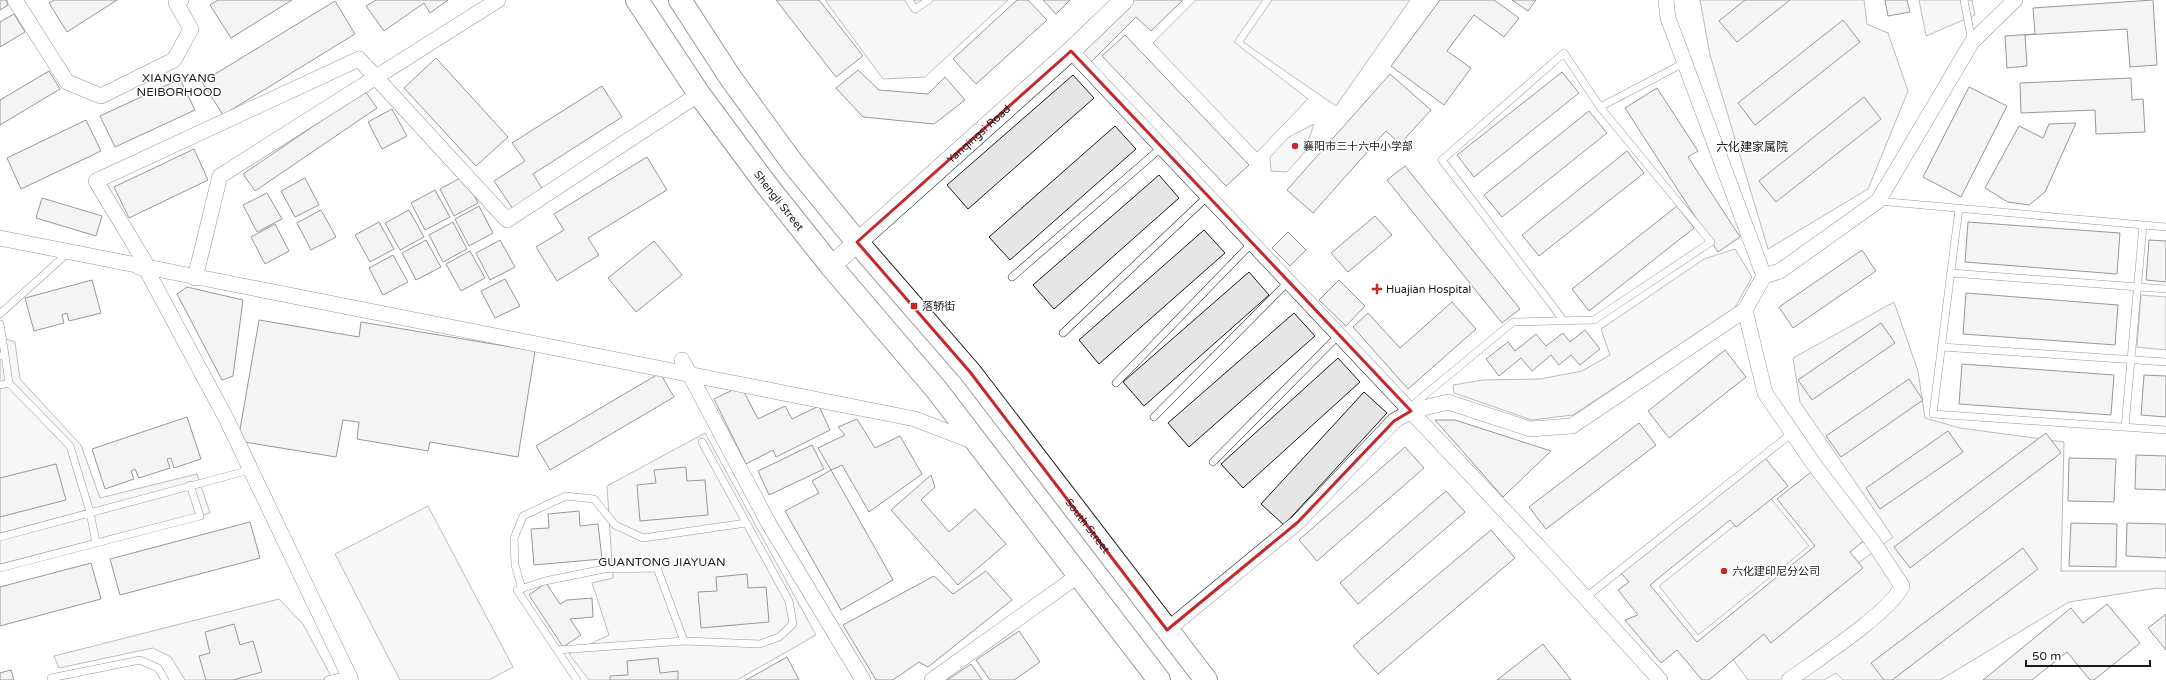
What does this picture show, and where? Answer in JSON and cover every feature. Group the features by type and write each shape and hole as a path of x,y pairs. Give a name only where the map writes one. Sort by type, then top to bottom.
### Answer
{"highway":[{"name":"Shengli Street","path":"637,0 699,94 831,266 936,389 978,444"},
{"name":"South Street","path":"680,0 730,77 791,161 857,242 970,372 1205,680"},
{"path":"978,444 1159,680"}],"street":[{"path":"15,0 67,82 102,96 174,60 191,30 176,3 181,0"},
{"path":"195,278 220,176 498,0"},
{"name":"Yanqingsi Road","path":"831,266 1071,51 1124,0"},
{"path":"1666,0 1668,18 1764,276"},
{"path":"1167,630 1298,522 1394,420 1409,410 1448,402 1530,428 1572,426 1745,310 1764,276 1780,271 1878,201 1972,42 2015,0"},
{"path":"1071,51 1339,335 1660,680"},
{"path":"149,269 96,181 359,59 507,220 699,94"},
{"path":"0,238 71,251 146,269 227,420 350,678"},
{"path":"126,264 915,419 978,444"},
{"path":"1745,310 1765,393 1792,433 1873,542 1902,586 1899,594 1877,616 1789,680"},
{"path":"682,360 769,524 863,680"},
{"path":"932,680 1079,575"}],"lane":[{"path":"909,0 915,9 929,0"},
{"path":"1964,0 1972,42"},
{"path":"1409,410 1513,322 1564,321 1594,320 1711,242 1600,107 1564,53 1442,160 1564,321"},
{"path":"1600,107 1684,63"},
{"path":"1012,276 1162,147"},
{"path":"1064,333 1208,196"},
{"path":"1878,201 2166,227"},
{"path":"1960,208 1933,414 2166,430"},
{"path":"2125,427 2143,225"},
{"path":"1116,384 1252,243"},
{"path":"0,314 71,251"},
{"path":"1951,273 2166,289"},
{"path":"1154,417 1288,282"},
{"path":"0,324 2,356 9,383 70,446 90,512 96,543"},
{"path":"1213,462 1339,335"},
{"path":"1942,347 2166,362"},
{"path":"0,385 9,383"},
{"path":"1585,598 1792,433"},
{"path":"557,650 684,641 760,644 779,637 792,624 789,601 702,442"},
{"path":"0,537 250,470"},
{"path":"0,568 200,516 190,486"},
{"path":"522,589 515,565 514,538 523,516 566,496 594,499 615,525 643,538 746,523"},
{"path":"577,680 517,590 545,581 604,569 657,568 684,641"},
{"path":"52,680 51,678 140,660 158,668 164,680"},
{"path":"328,680 350,678"}],"highlighted area":[{"path":"1071,51 1411,411 1394,421 1298,522 1167,630 970,372 857,242"}],"shaded area":[{"path":"825,0 1008,0 925,77 883,79"},
{"path":"1196,0 1263,0 1234,42 1308,99 1257,152 1153,43"},
{"path":"1272,0 1410,0 1336,106 1243,42"},
{"path":"1700,0 1864,0 1867,24 1888,33 1908,91 1868,189 1768,249 1710,55"},
{"path":"1919,0 1972,0 1975,15 1926,36"},
{"path":"1314,124 1304,153 1287,172 1271,171 1270,157 1289,137"},
{"path":"1735,249 1752,277 1734,309 1573,415 1532,420 1454,393 1453,385 1483,380 1540,379 1582,371 1610,355 1601,329 1704,259"},
{"path":"2141,295 2166,297 2166,350 2137,347"},
{"path":"1894,302 1918,371 1925,418 1960,428 2064,442 2061,571 2166,571 2166,589 2157,588 2069,602 1940,680 1843,680 1836,673 1824,680 1748,680 1732,658 1893,537 1800,402 1793,358"},
{"path":"0,337 15,342 20,379 81,445 100,498 197,474 210,513 0,571"},
{"path":"705,433 816,635 737,680 589,680 569,654 609,635 592,583 613,578 607,486"},
{"path":"1770,497 1809,546 1698,635 1659,586"},
{"path":"428,506 513,667 489,680 400,680 335,554"},
{"path":"279,599 303,624 333,680 185,680 171,657 153,648 59,668 54,656"}],"building":[{"path":"0,0 6,0 8,5 0,10"},
{"path":"54,0 117,0 67,32 49,3"},
{"path":"218,0 292,0 231,38 210,5"},
{"path":"376,0 448,0 430,13 424,3 384,31 366,6"},
{"path":"776,0 819,0 863,56 836,77"},
{"path":"1017,0 1028,0 1047,20 976,84 953,59"},
{"path":"1043,0 1070,0 1056,14"},
{"path":"1129,0 1183,0 1151,31 1136,17 1091,62 1078,50"},
{"path":"1440,0 1494,0 1519,18 1504,37 1474,15 1447,51 1471,68 1444,105 1391,66"},
{"path":"1512,0 1536,0 1528,11"},
{"path":"1745,0 1790,0 1737,42 1719,21"},
{"path":"1885,0 1907,0 1910,12 1888,16"},
{"path":"2153,0 2157,65 2130,67 2127,29 2025,35 2027,66 2007,68 2005,36 2035,34 2033,8"},
{"path":"335,1 355,34 223,115 202,82"},
{"path":"14,14 25,32 0,47 0,22"},
{"path":"1843,20 1860,42 1755,125 1738,103"},
{"path":"1125,35 1249,165 1226,186 1102,56"},
{"path":"436,58 508,137 476,166 404,88"},
{"path":"858,70 879,90 928,94 945,77 965,100 934,124 863,117 836,88"},
{"path":"49,71 60,89 0,125 0,100"},
{"path":"1562,72 1579,93 1474,177 1457,155"},
{"path":"1390,74 1431,110 1400,144 1386,131 1313,213 1287,190"},
{"path":"1073,75 1094,98 968,209 947,185"},
{"path":"2131,78 2132,100 2143,99 2145,132 2096,134 2095,110 2021,113 2020,83"},
{"path":"180,79 195,110 115,147 100,116"},
{"path":"602,86 622,117 533,174 543,190 513,209 494,181 525,161 512,143"},
{"path":"1969,87 2007,106 1961,197 1923,177"},
{"path":"1657,88 1698,151 1688,157 1740,237 1718,252 1625,108"},
{"path":"365,91 377,108 255,191 243,174"},
{"path":"1864,97 1881,119 1776,202 1759,181"},
{"path":"392,109 407,136 382,149 368,122"},
{"path":"1589,111 1607,133 1502,217 1484,195"},
{"path":"86,120 101,151 21,189 7,158"},
{"path":"2076,123 2045,192 2029,205 2008,202 1985,188 2019,126 2043,138 2049,124"},
{"path":"1115,126 1136,149 1010,260 989,237"},
{"path":"194,149 208,180 129,218 114,187"},
{"path":"1627,151 1644,173 1539,256 1522,235"},
{"path":"647,157 667,190 588,238 599,255 557,281 536,247 564,230 554,214"},
{"path":"1405,166 1520,309 1502,323 1387,180"},
{"path":"1159,175 1179,198 1054,309 1033,285"},
{"path":"464,176 478,203 454,216 440,189"},
{"path":"305,178 319,205 295,217 281,191"},
{"path":"435,190 450,217 425,230 411,203"},
{"path":"267,193 282,219 257,232 243,205"},
{"path":"42,198 102,216 96,236 36,218"},
{"path":"479,206 493,233 469,246 455,219"},
{"path":"1677,206 1694,228 1589,311 1572,289"},
{"path":"321,210 336,237 311,250 297,223"},
{"path":"409,210 424,237 400,250 385,223"},
{"path":"1375,216 1392,235 1348,272 1331,253"},
{"path":"379,222 394,249 370,262 355,235"},
{"path":"453,222 467,249 443,262 429,235"},
{"path":"1968,222 2120,233 2117,274 1965,262"},
{"path":"275,224 289,251 265,264 251,237"},
{"path":"1204,230 1225,253 1099,364 1079,340"},
{"path":"1288,232 1306,250 1290,266 1272,248"},
{"path":"426,240 441,267 416,280 402,253"},
{"path":"500,240 515,267 490,280 476,253"},
{"path":"2149,240 2166,241 2166,282 2146,280"},
{"path":"654,241 682,275 636,312 608,278"},
{"path":"1862,250 1876,271 1793,328 1779,307"},
{"path":"470,251 485,278 461,291 446,264"},
{"path":"393,255 408,282 383,295 369,268"},
{"path":"1249,272 1269,295 1144,406 1123,382"},
{"path":"505,279 520,306 495,318 481,291"},
{"path":"92,280 101,313 69,321 67,313 62,315 64,323 34,331 25,298"},
{"path":"1339,280 1365,306 1346,326 1319,300"},
{"path":"187,287 243,300 233,376 222,380 177,294"},
{"path":"1966,293 2118,305 2115,345 1963,334"},
{"path":"1452,302 1476,329 1408,389 1353,327 1368,313 1400,348"},
{"path":"1294,313 1315,336 1189,447 1168,423"},
{"path":"259,320 359,337 361,322 535,351 518,457 430,442 428,451 357,439 359,422 343,420 336,457 238,441"},
{"path":"1881,323 1895,343 1812,400 1798,380"},
{"path":"1585,330 1600,349 1580,365 1571,355 1559,365 1551,355 1532,371 1521,358 1499,376 1486,359 1508,342 1515,351 1536,334 1546,346 1563,333 1570,342"},
{"path":"1725,350 1746,377 1669,438 1648,411"},
{"path":"1338,358 1360,382 1243,488 1221,464"},
{"path":"1962,364 2114,375 2111,415 1959,404"},
{"path":"660,373 674,397 550,470 536,446"},
{"path":"2144,375 2166,376 2166,417 2141,415"},
{"path":"1909,379 1923,400 1841,457 1826,436"},
{"path":"741,386 758,419 785,406 792,419 819,406 830,430 776,457 773,450 746,464 714,399"},
{"path":"1364,392 1387,413 1284,525 1261,504"},
{"path":"187,417 201,459 174,468 171,458 167,459 170,468 139,478 135,469 131,471 134,479 105,489 92,449"},
{"path":"857,419 875,448 900,436 922,474 869,512 842,465 831,470 818,448 845,435 838,427"},
{"path":"1435,420 1455,420 1551,451 1503,497"},
{"path":"1639,423 1656,445 1546,529 1529,507"},
{"path":"1948,431 1963,452 1880,509 1866,488"},
{"path":"2046,433 2061,453 1910,568 1894,547"},
{"path":"812,445 824,469 769,495 758,471"},
{"path":"1405,447 1424,468 1317,561 1299,540"},
{"path":"2136,455 2166,456 2166,490 2135,489"},
{"path":"1765,458 1788,486 1736,527 1730,520 1650,585 1697,642 1815,546 1777,499 1811,472 1866,539 1850,552 1863,568 1771,643 1764,634 1709,680 1702,680 1677,650 1661,663 1625,620 1638,615 1618,590 1629,582 1621,573"},
{"path":"2069,458 2116,459 2114,502 2068,501"},
{"path":"56,464 66,500 0,517 0,478"},
{"path":"686,467 687,481 705,480 708,515 640,521 637,485 656,483 654,470"},
{"path":"831,470 893,580 841,610 785,511 819,493 812,481"},
{"path":"931,475 935,487 921,500 949,532 975,509 1006,544 958,585 891,510"},
{"path":"1446,491 1465,512 1358,604 1340,583"},
{"path":"579,511 580,526 598,524 602,559 534,565 531,529 549,528 548,514"},
{"path":"250,522 260,558 120,595 110,559"},
{"path":"2071,523 2117,524 2116,567 2069,566"},
{"path":"2127,523 2166,524 2166,558 2126,556"},
{"path":"1491,530 1515,558 1378,674 1353,646"},
{"path":"2023,548 2038,569 1892,680 1884,680 1871,663"},
{"path":"91,563 101,599 0,626 0,587"},
{"path":"986,571 1012,600 928,667 919,662 893,680 876,680 843,625 934,576 953,594"},
{"path":"747,574 748,588 766,587 769,622 701,628 698,592 717,591 716,577"},
{"path":"546,583 560,604 567,600 592,598 593,617 570,619 581,635 563,647 529,595"},
{"path":"2107,604 2140,643 2094,680 2090,680 2067,652 2032,680 1983,680 2071,608 2083,623"},
{"path":"2166,614 2166,650 2148,628"},
{"path":"234,624 240,645 253,641 262,672 233,680 206,680 199,656 210,653 205,632"},
{"path":"1019,631 1040,662 1014,680 990,680 976,660"},
{"path":"1543,644 1571,680 1497,680"},
{"path":"787,657 799,680 746,680"},
{"path":"658,658 660,673 678,671 678,680 610,680 610,676 628,675 627,661"},
{"path":"971,664 982,680 947,680"},
{"path":"11,670 14,680 0,680 0,673"}],"place":[{"name":"襄阳市三十六中小学部","path":"1295,146"},
{"name":"Huajian Hospital","path":"1377,289"},
{"name":"落轿街","path":"914,306"},
{"name":"六化建印尼分公司","path":"1724,571"}],"district":[{"name":"XIANGYANG NEIBORHOOD","path":"179,85"},
{"name":"六化建家属院","path":"1752,147"},
{"name":"GUANTONG JIAYUAN","path":"662,562"}]}
